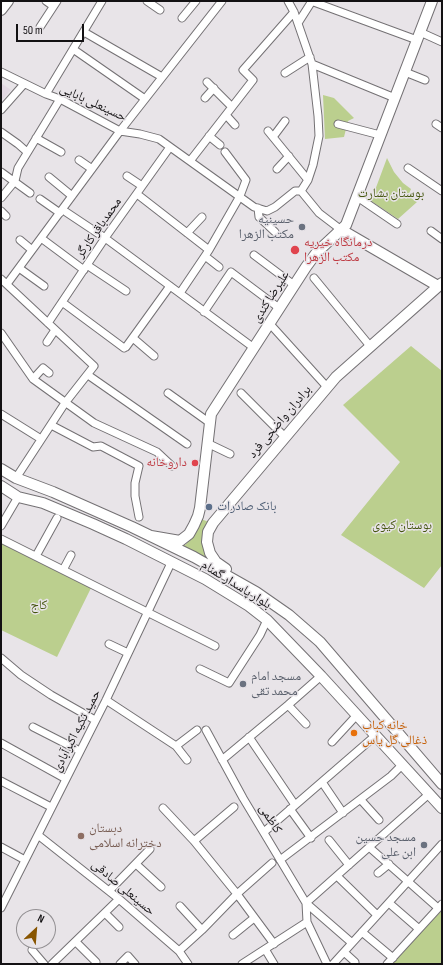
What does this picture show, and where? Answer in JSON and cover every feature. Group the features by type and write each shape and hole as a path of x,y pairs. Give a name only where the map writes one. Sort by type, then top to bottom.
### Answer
{"main road":[{"path":"1,10 8,1"},
{"name":"علیرضا کندی","path":"151,536 180,541 189,534 198,516 200,508 211,414 317,252 346,225 432,1"},
{"path":"340,229 440,285"},
{"name":"برادران واضحی فرد","path":"256,592 216,562 210,553 207,542 208,532 212,523 327,386 440,285"},
{"name":"بلوار پاسدار گمنام","path":"1,469 16,478 53,492 194,557 256,592 289,615 320,642 442,784"},
{"name":"بلوار پاسدار گمنام","path":"1,486 18,496 43,504 93,524 211,583 250,606 267,620 321,676 356,716 442,808"},
{"path":"200,508 203,514 208,517 219,514"}],"street":[{"path":"40,27 55,4 46,1"},
{"path":"46,94 102,1"},
{"path":"147,1 160,10"},
{"path":"182,18 196,1"},
{"path":"7,284 41,238 63,212 72,196 120,131 222,1"},
{"path":"288,1 294,12 311,60 318,116 319,136 308,180 301,191"},
{"path":"298,23 311,1 442,42"},
{"path":"190,161 253,80 243,70 294,12"},
{"path":"84,32 162,77"},
{"path":"74,49 145,99"},
{"path":"285,73 311,60"},
{"path":"311,60 395,98"},
{"name":"حسینعلی بابایی","path":"1,72 24,84 60,99 120,131 159,138 256,207"},
{"path":"405,72 424,80"},
{"path":"207,82 232,106"},
{"path":"1,110 24,84"},
{"path":"205,98 214,88"},
{"path":"1,198 15,181 18,168 60,99"},
{"path":"226,115 235,125"},
{"path":"273,137 285,120"},
{"path":"338,124 380,135"},
{"path":"268,130 308,180"},
{"path":"1,132 27,152"},
{"path":"209,136 220,145"},
{"path":"36,138 61,152"},
{"name":"محمدباقر کارگر","path":"48,323 105,238 170,147"},
{"path":"180,293 207,253 240,196 246,180 225,152"},
{"path":"277,169 289,156"},
{"path":"79,160 92,169"},
{"path":"408,168 442,191"},
{"path":"1,172 30,193"},
{"path":"127,176 142,186"},
{"path":"49,177 72,196"},
{"path":"256,207 267,211 275,207 295,191 301,191"},
{"path":"301,191 319,213 340,229"},
{"path":"137,194 187,233 219,267"},
{"path":"356,196 397,224"},
{"path":"40,199 105,238 254,348"},
{"path":"256,207 259,217 275,232"},
{"path":"187,233 202,217"},
{"path":"431,231 442,239"},
{"path":"41,238 85,268 126,291"},
{"path":"20,240 32,250"},
{"path":"254,255 294,285"},
{"path":"19,268 44,286"},
{"path":"204,312 231,272 279,308"},
{"path":"314,278 370,346"},
{"path":"1,279 93,365 88,375 66,403 16,478"},
{"path":"62,302 125,348 170,286"},
{"path":"270,324 327,386"},
{"path":"47,342 55,330"},
{"path":"1,333 33,379 94,423 157,452 172,466"},
{"path":"133,338 154,356"},
{"path":"33,379 43,368 49,373"},
{"path":"88,375 186,444"},
{"path":"168,393 210,424"},
{"path":"241,393 285,437"},
{"path":"1,414 41,439"},
{"path":"51,425 93,447 101,446 139,466 135,490 139,517"},
{"path":"207,444 230,454"},
{"path":"1,526 18,496"},
{"path":"36,556 57,518"},
{"path":"1,539 215,646"},
{"path":"63,570 71,555"},
{"name":"حمید تکیه اکبرآبادی","path":"1,908 106,700 171,563"},
{"path":"200,669 229,683 260,635 267,620"},
{"path":"109,644 128,654"},
{"path":"1,658 51,695 96,720"},
{"path":"222,760 321,676"},
{"path":"106,700 176,746 187,760"},
{"path":"288,705 306,724"},
{"path":"332,742 356,716"},
{"path":"33,727 80,751"},
{"path":"176,746 197,730"},
{"name":"کاظمی","path":"206,730 306,903 307,922"},
{"path":"264,832 375,736"},
{"path":"249,737 311,838"},
{"path":"2,745 66,778"},
{"path":"280,860 361,800 391,776 402,765"},
{"path":"1,781 51,807"},
{"path":"322,782 343,813"},
{"path":"352,943 306,903 429,794"},
{"path":"361,800 379,820"},
{"path":"194,841 234,807"},
{"path":"163,808 194,841 237,894 274,944"},
{"name":"حسینعلی صادقی","path":"38,835 110,891 179,951 188,964"},
{"path":"330,840 349,866"},
{"path":"333,964 442,844"},
{"path":"1,847 25,860"},
{"path":"369,847 408,882 440,906 387,964"},
{"path":"110,891 150,849"},
{"path":"179,951 237,894 272,863"},
{"path":"136,864 161,887"},
{"path":"378,873 389,864"},
{"path":"337,876 377,915"},
{"path":"52,964 119,899"},
{"path":"389,903 419,929"},
{"path":"180,906 202,930"},
{"path":"105,913 119,927"},
{"path":"233,935 254,918"},
{"path":"242,964 307,922 327,964"},
{"path":"362,932 393,958"},
{"path":"76,942 96,962"},
{"path":"264,949 274,964"},
{"path":"32,950 44,964"},
{"path":"344,952 356,964"},
{"path":"120,964 128,956 135,964"}],"shaded area":[{"path":"1,83 11,90 1,101"}],"green space":[{"path":"323,95 334,98 354,118 348,121 344,137 325,139"},
{"name":"بوستان بشارت","path":"387,158 394,172 403,183 411,189 408,196 417,202 398,219 371,201"},
{"name":"بوستان کیوی","path":"411,346 442,371 442,565 424,588 341,535 400,462 343,405"},
{"path":"201,519 209,522 203,547 207,559 196,552 176,546 185,545 191,539"},
{"name":"کاج","path":"1,543 91,588 57,657 1,630"},
{"path":"442,910 442,964 391,964"}],"place":[{"name":"حسینیه مکتب الزهرا","path":"302,227"},
{"name":"درمانگاه خیریه مکتب الزهرا","path":"295,250"},
{"name":"داروخانه","path":"195,463"},
{"name":"بانک صادرات","path":"209,507"},
{"name":"مسجد امام محمد تقی","path":"243,684"},
{"name":"خانه کباب ذغالی گل یاس","path":"354,733"},
{"name":"دبستان دخترانه اسلامی","path":"81,836"},
{"name":"مسجد حسین ابن علی","path":"424,845"}]}
